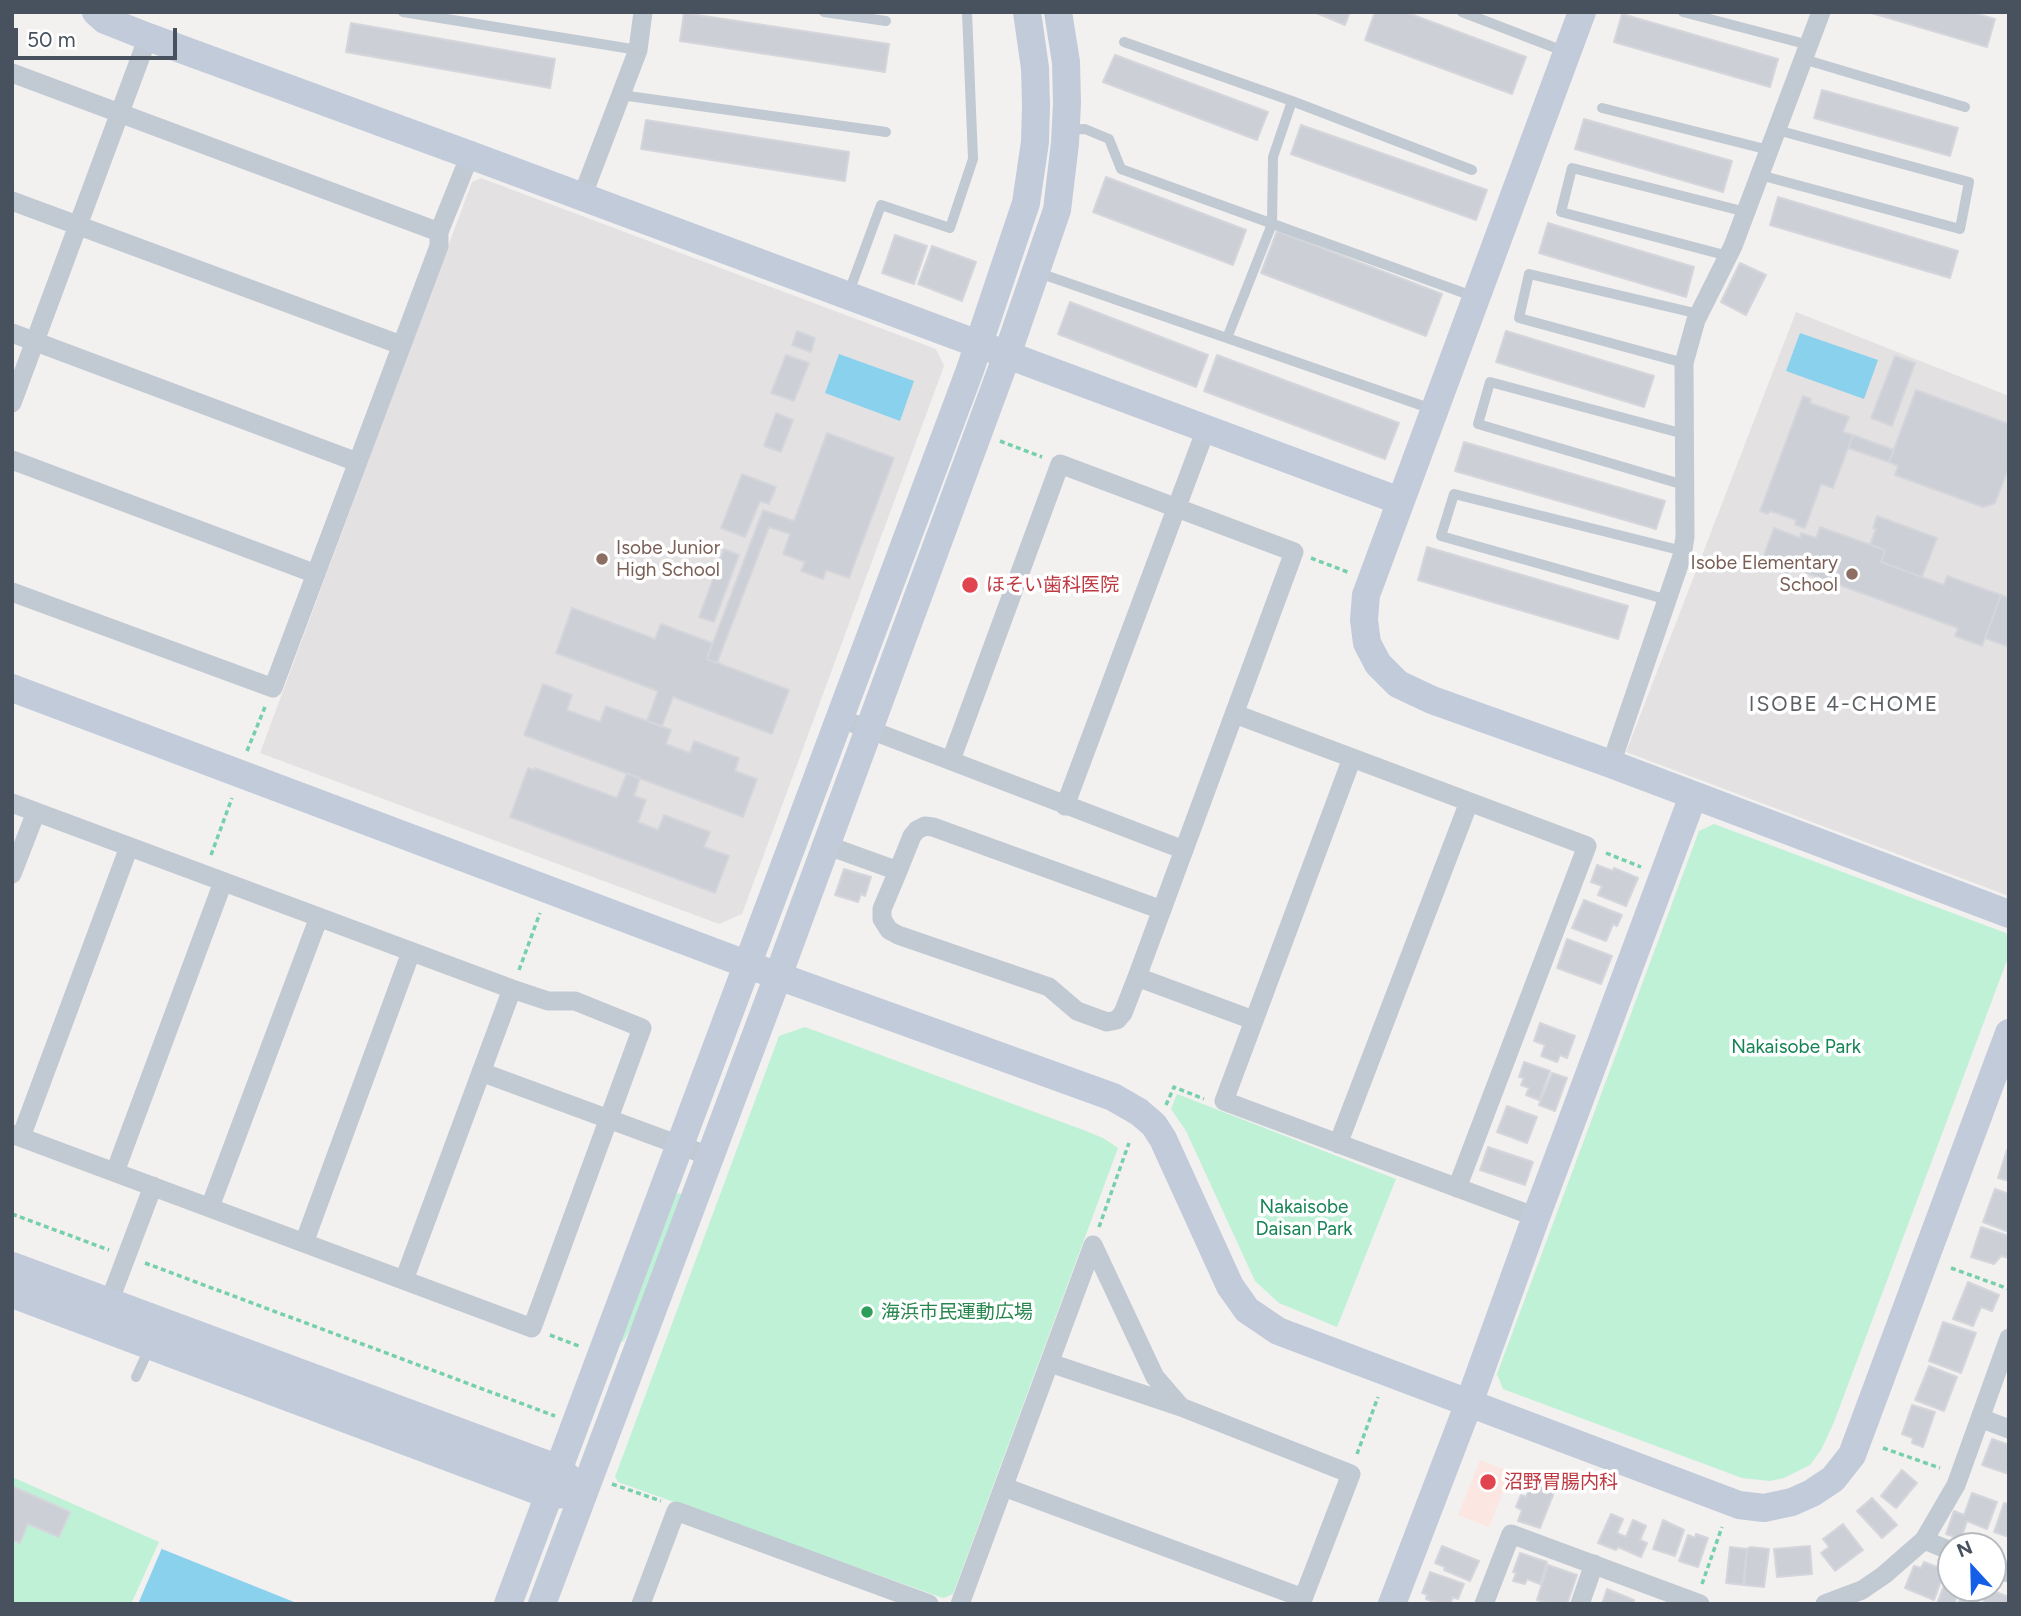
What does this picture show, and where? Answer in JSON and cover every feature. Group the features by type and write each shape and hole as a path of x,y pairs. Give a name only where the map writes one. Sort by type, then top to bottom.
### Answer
{"street":[{"path":"96,12 105,20 148,37 1400,501"},
{"path":"582,198 638,50 643,12"},
{"path":"508,1604 979,345 1026,203 1035,142 1035,68 1027,12"},
{"path":"542,1604 595,1487 709,1156 1007,355 1057,209 1067,103 1066,62 1058,12"},
{"path":"1582,12 1366,595 1364,620 1367,643 1378,664 1398,684 1432,700 1611,764 2009,914"},
{"path":"1611,764 1683,551 1684,363 1699,314 1746,212 1821,12"},
{"path":"12,403 148,37"},
{"path":"12,73 439,232"},
{"path":"12,592 273,688 439,246 439,232 470,155"},
{"path":"12,201 401,345"},
{"path":"12,333 357,462"},
{"path":"1065,806 1206,429"},
{"path":"12,460 316,573"},
{"path":"951,760 1060,464 1294,552 1235,714 1162,911 1137,977 1123,1013 1116,1020 1107,1022 1077,1011 1049,987 898,935 889,930 882,919 882,909 912,835 926,826 1162,911"},
{"path":"12,688 778,976 1113,1097 1139,1112 1163,1139 1230,1286 1247,1310 1278,1331 1739,1505 1764,1508 1792,1502 1833,1479 1852,1455 2009,1033"},
{"path":"1235,714 1587,846 1457,1188"},
{"path":"839,718 1184,850"},
{"path":"1352,758 1224,1101 1536,1217"},
{"path":"1392,1604 1693,796"},
{"path":"1338,1144 1469,802"},
{"path":"12,803 512,989 548,1001 575,1001 642,1028 532,1328 16,1135 129,847"},
{"path":"12,874 36,812"},
{"path":"826,845 898,871"},
{"path":"115,1172 223,882"},
{"path":"210,1208 319,918"},
{"path":"304,1243 411,952"},
{"path":"1137,977 1253,1020"},
{"path":"404,1280 512,989"},
{"path":"481,1072 709,1156"},
{"path":"105,1314 153,1186"},
{"path":"960,1604 1093,1245"},
{"path":"1093,1245 1155,1377 1181,1407"},
{"path":"12,1266 105,1314 150,1345 549,1496 595,1487"},
{"path":"12,1294 105,1314 559,1469 595,1487"},
{"path":"1825,1604 1862,1590 1924,1540 1959,1475 2009,1338"},
{"path":"1003,1488 1302,1601 1351,1474 1181,1407 1050,1363"},
{"path":"1980,1418 2009,1429"},
{"path":"641,1604 676,1511 929,1604"},
{"path":"1484,1604 1511,1534 1698,1603"},
{"path":"1924,1540 1937,1545"},
{"path":"1580,1604 1594,1564"}],"lane":[{"path":"403,12 638,50"},
{"path":"824,12 886,21"},
{"path":"848,296 881,205 950,228 973,159 967,12"},
{"path":"1462,12 1567,52"},
{"path":"1683,12 1965,107"},
{"path":"1124,42 1292,101 1472,170"},
{"path":"621,95 886,132"},
{"path":"1227,338 1272,224 1273,157 1292,101"},
{"path":"1602,108 1769,150"},
{"path":"1066,130 1085,129 1109,139 1121,169 1476,297"},
{"path":"1760,175 1960,229 1969,182 1777,130"},
{"path":"1728,256 1561,212 1572,168 1746,212"},
{"path":"1036,271 1434,409"},
{"path":"1684,363 1518,318 1529,274 1699,314"},
{"path":"1684,434 1490,382 1478,424 1684,485"},
{"path":"1668,600 1440,536 1454,494 1683,551"},
{"path":"136,1377 150,1345"}],"path":[{"path":"995,439 1060,464"},
{"path":"1294,552 1358,576"},
{"path":"246,754 273,688"},
{"path":"203,875 232,798"},
{"path":"1587,846 1650,870"},
{"path":"512,989 540,913"},
{"path":"1164,1110 1174,1087 1211,1101 1224,1101"},
{"path":"1093,1245 1129,1143"},
{"path":"12,1214 560,1418"},
{"path":"1951,1268 2009,1289"},
{"path":"532,1328 586,1349"},
{"path":"1351,1474 1378,1397"},
{"path":"1883,1448 1959,1475"},
{"path":"595,1487 663,1502 676,1511"},
{"path":"1698,1603 1722,1527"}],"shaded area":[{"name":"Isobe Junior High School","path":"481,178 936,349 944,366 742,914 719,924 260,753 472,182"},
{"name":"Isobe Elementary School","path":"1796,312 2009,396 2009,896 1626,752"},
{"path":"1480,1460 1511,1472 1489,1527 1458,1515"}],"green space":[{"name":"Nakaisobe Park","path":"1714,824 2006,933 2009,940 2009,955 1834,1422 1821,1450 1810,1465 1784,1478 1770,1481 1742,1478 1503,1389 1497,1374 1699,831"},
{"name":"海浜市民運動広場","path":"805,1027 1086,1131 1118,1148 953,1594 943,1598 618,1482 615,1477 779,1036"},
{"name":"Nakaisobe Daisan Park","path":"1177,1094 1396,1179 1337,1327 1279,1303 1255,1281 1186,1131 1171,1109"},
{"path":"678,1193 681,1194 682,1200 623,1342 621,1341"},
{"path":"12,1477 159,1542 131,1604 12,1604"}],"water":[{"path":"1800,333 1878,360 1864,399 1786,371"},
{"path":"839,354 914,381 900,421 825,393"},
{"path":"162,1549 299,1604 138,1604"}],"building":[{"path":"1314,12 1350,12 1345,25"},
{"path":"1375,12 1405,12 1526,57 1512,94 1365,40"},
{"path":"1868,12 1970,12 1995,19 1987,47"},
{"path":"684,13 889,44 885,72 680,41"},
{"path":"1622,14 1778,59 1770,87 1614,42"},
{"path":"351,23 555,59 550,88 346,52"},
{"path":"1115,55 1268,112 1257,140 1103,82"},
{"path":"1822,90 1958,128 1950,156 1814,118"},
{"path":"1584,119 1732,161 1723,192 1575,149"},
{"path":"646,120 849,152 845,181 641,149"},
{"path":"1301,125 1487,190 1476,220 1291,154"},
{"path":"1106,177 1246,230 1233,265 1093,212"},
{"path":"1778,197 1958,251 1950,278 1770,225"},
{"path":"1548,223 1694,267 1686,297 1539,253"},
{"path":"1277,231 1442,294 1426,336 1261,273"},
{"path":"895,235 927,246 914,284 882,273"},
{"path":"932,246 976,262 962,301 918,284"},
{"path":"1740,263 1766,275 1746,315 1721,302"},
{"path":"1070,302 1208,355 1196,387 1058,334"},
{"path":"797,331 815,338 811,352 792,345"},
{"path":"1506,331 1654,376 1644,407 1496,362"},
{"path":"786,355 809,363 794,401 771,393"},
{"path":"1217,355 1399,423 1385,459 1204,391"},
{"path":"1895,356 1915,363 1892,426 1871,418"},
{"path":"1916,390 2009,424 2009,467 1995,503 1983,507 1895,475 1898,466 1889,462"},
{"path":"1803,396 1811,399 1810,403 1849,417 1843,432 1853,435 1833,488 1821,484 1805,528 1795,525 1796,520 1770,511 1768,514 1760,511"},
{"path":"776,413 793,420 781,452 764,446"},
{"path":"827,433 894,458 849,578 826,570 823,579 801,571 805,562 783,554 790,534 769,527 717,663 707,659 763,510 794,521"},
{"path":"1853,435 1894,450 1889,462 1848,448"},
{"path":"1464,442 1665,501 1656,529 1455,471"},
{"path":"742,474 776,487 769,504 760,501 745,537 721,528"},
{"path":"1877,516 1937,538 1922,577 1881,562 1885,550 1870,545"},
{"path":"1820,527 1885,550 1881,562 1944,585 1947,576 2001,595 1982,646 1955,636 1958,628 1790,567 1788,573 1761,563 1774,528 1800,538 1801,533 1816,538"},
{"path":"1427,547 1628,606 1618,639 1418,580"},
{"path":"724,549 739,555 714,622 699,617"},
{"path":"2001,595 2009,598 2009,647 1985,638"},
{"path":"572,608 655,639 661,624 712,643 707,659 789,690 772,734 673,697 662,726 647,721 658,691 556,653"},
{"path":"543,684 572,695 567,710 600,722 606,706 671,730 666,744 690,753 694,741 739,758 735,771 757,779 743,817 524,735"},
{"path":"528,768 535,768 617,798 627,773 640,778 634,796 646,800 638,822 658,830 664,815 710,832 704,847 729,856 715,893 510,817"},
{"path":"1597,865 1613,871 1614,868 1638,878 1626,906 1598,895 1602,886 1591,882"},
{"path":"844,869 871,877 865,896 861,894 858,902 835,895"},
{"path":"1584,900 1622,915 1617,926 1613,924 1606,941 1572,928"},
{"path":"1567,939 1612,956 1601,984 1557,968"},
{"path":"1540,1023 1575,1036 1567,1058 1560,1055 1557,1062 1541,1056 1545,1045 1534,1041"},
{"path":"1524,1062 1550,1071 1539,1100 1526,1095 1529,1088 1521,1085 1524,1078 1519,1077"},
{"path":"1552,1073 1567,1078 1555,1111 1539,1105"},
{"path":"1507,1106 1537,1117 1527,1143 1497,1132"},
{"path":"1488,1147 1533,1162 1525,1185 1480,1170"},
{"path":"2007,1150 2009,1151 2009,1181 1998,1178"},
{"path":"1995,1189 2009,1194 2009,1232 1983,1222"},
{"path":"1981,1227 2009,1236 2009,1258 2001,1256 1994,1264 1971,1257"},
{"path":"1968,1282 1999,1295 1992,1311 1981,1307 1973,1326 1953,1319"},
{"path":"1943,1322 1976,1333 1961,1373 1929,1361"},
{"path":"1929,1366 1957,1377 1944,1411 1915,1400"},
{"path":"1912,1405 1935,1412 1923,1447 1912,1443 1913,1438 1902,1434"},
{"path":"1992,1439 2009,1445 2009,1466 2006,1473 1982,1465"},
{"path":"1902,1470 1917,1483 1896,1508 1881,1496"},
{"path":"1532,1482 1555,1490 1540,1528 1518,1521 1522,1510 1516,1507 1521,1495 1526,1497"},
{"path":"12,1486 70,1512 59,1537 28,1524 20,1543 12,1540"},
{"path":"1972,1493 1997,1502 1987,1529 1967,1521 1963,1532 1947,1532 1954,1511 1964,1515"},
{"path":"1872,1498 1897,1525 1882,1538 1857,1511"},
{"path":"2004,1503 2009,1504 2009,1537 2007,1532 1994,1532"},
{"path":"1611,1514 1623,1519 1617,1533 1626,1537 1633,1520 1646,1526 1640,1540 1647,1543 1641,1557 1618,1547 1616,1550 1598,1543"},
{"path":"1663,1520 1684,1530 1675,1556 1653,1549"},
{"path":"1843,1524 1863,1550 1835,1571 1821,1553 1829,1547 1823,1539"},
{"path":"1696,1534 1708,1538 1698,1567 1679,1561 1688,1535 1695,1538"},
{"path":"1442,1546 1479,1561 1470,1581 1444,1570 1445,1567 1435,1563"},
{"path":"1810,1546 1812,1574 1777,1577 1774,1549"},
{"path":"1730,1547 1747,1549 1744,1585 1726,1583"},
{"path":"1747,1549 1769,1549 1764,1587 1743,1585"},
{"path":"1520,1553 1547,1562 1540,1584 1527,1579 1525,1584 1513,1581 1516,1573 1513,1572"},
{"path":"1924,1562 1937,1567 1937,1592 1934,1600 1905,1588 1914,1566 1921,1568"},
{"path":"1548,1565 1577,1575 1567,1604 1549,1604 1537,1600"},
{"path":"1430,1572 1464,1584 1458,1599 1453,1597 1450,1604 1439,1604 1426,1599 1427,1595 1422,1593"},
{"path":"1607,1589 1634,1600 1633,1604 1602,1604"},
{"path":"2007,1596 2009,1597 2009,1604 1983,1604 2007,1602"},
{"path":"1938,1602 1955,1602 1954,1604 1937,1604"},
{"path":"1959,1602 1978,1602 1977,1604 1958,1604"}],"place":[{"name":"Isobe Junior High School","path":"602,559"},
{"name":"Isobe Elementary School","path":"1852,574"},
{"name":"ほそい歯科医院","path":"970,585"},
{"name":"海浜市民運動広場","path":"867,1312"},
{"name":"沼野胃腸内科","path":"1488,1482"}],"district":[{"name":"ISOBE 4-CHOME","path":"1844,705"}]}
